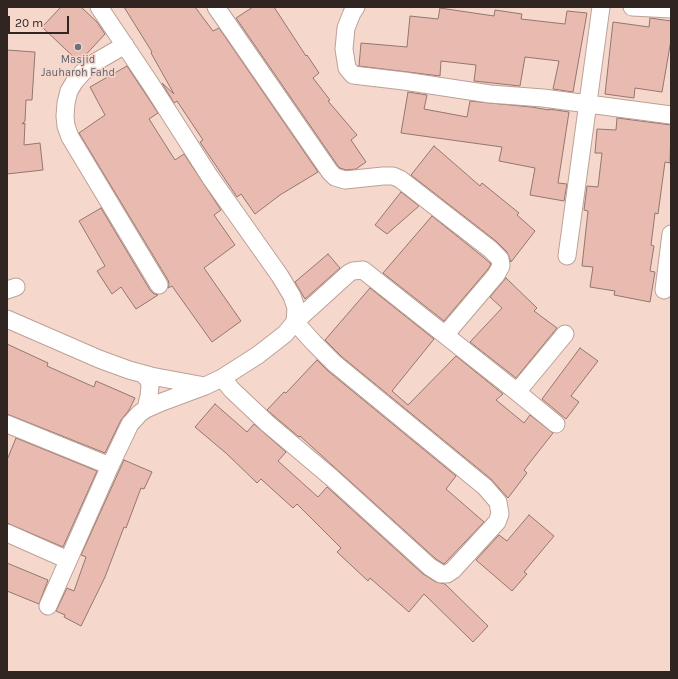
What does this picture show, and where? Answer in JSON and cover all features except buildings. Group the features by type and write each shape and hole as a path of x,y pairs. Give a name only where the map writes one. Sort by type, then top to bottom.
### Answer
{"street":[{"path":"99,7 210,177 288,289 296,308 295,322 334,363 485,487 498,502 500,514 497,522 453,570 447,574 441,574 430,567 332,478 268,424 232,390 222,378"},
{"path":"216,7 330,172 335,177 345,180 393,176 400,179 490,249 500,259 501,266 496,276 445,335"},
{"path":"356,7 352,12 346,28 344,49 347,68 353,75 490,94 543,98 671,115"},
{"path":"567,256 601,7"},
{"path":"632,7 671,10"},
{"path":"125,45 94,63 83,72 75,82 69,91 66,103 66,126 70,137 159,286"},
{"path":"664,290 671,234"},
{"path":"48,606 130,424 146,409 222,378 275,342 285,334 295,322 353,271 363,270 556,424"},
{"path":"7,319 99,359 143,374 205,386"},
{"path":"517,392 565,334"},
{"path":"143,374 149,380 150,386 146,409"},
{"path":"7,424 110,466"},
{"path":"7,533 68,560"}],"place":[{"name":"Masjid Jauharoh Fahd","path":"78,47"}]}
